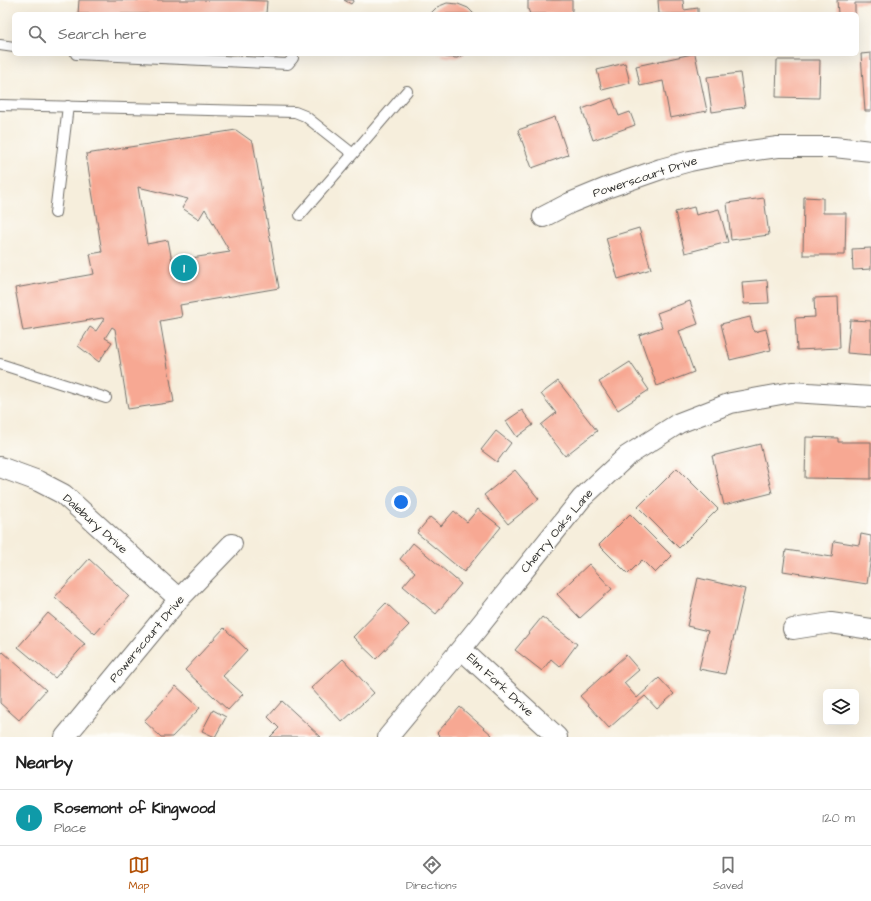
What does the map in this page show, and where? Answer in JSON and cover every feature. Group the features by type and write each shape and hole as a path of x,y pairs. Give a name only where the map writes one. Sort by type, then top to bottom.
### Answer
{"street":[{"name":"Powerscourt Drive","path":"543,217 570,203 609,187 661,169 690,161 720,155 778,147 834,147 871,151"},
{"name":"Cherry Oaks Lane","path":"388,737 582,498 627,456 679,423 731,403 792,392 871,397"},
{"name":"Dalebury Drive","path":"0,467 38,481 63,494 179,599"},
{"name":"Powerscourt Drive","path":"65,737 179,599 232,544"},
{"path":"793,629 831,623 871,629"},
{"name":"Elm Fork Drive","path":"460,649 557,737"}],"lane":[{"path":"0,45 12,47"},
{"path":"118,56 288,64 293,58 292,56"},
{"path":"300,215 407,91"},
{"path":"0,104 295,112 306,116 353,154"},
{"path":"55,213 68,106"},
{"path":"0,364 106,398"}],"building":[{"path":"79,0 267,1 266,12 78,12"},
{"path":"344,0 354,0 351,4"},
{"path":"528,0 572,0 572,12 529,12"},
{"path":"658,0 683,0 684,10 698,8 698,12 659,12"},
{"path":"837,0 871,0 871,3 855,3 855,12 838,12"},
{"path":"447,3 458,4 468,8 472,12 432,12 437,7"},
{"path":"871,53 871,111 865,111 861,54"},
{"path":"443,56 461,56 457,58"},
{"path":"683,56 695,56 707,111 670,118 663,81 640,86 636,66"},
{"path":"777,60 820,60 819,98 776,97"},
{"path":"625,63 630,83 602,90 597,70"},
{"path":"740,73 745,107 712,112 707,77"},
{"path":"612,98 619,116 630,112 635,125 593,140 582,109"},
{"path":"555,117 568,155 532,168 518,130"},
{"path":"236,130 253,142 279,288 180,305 182,317 160,321 174,402 128,409 115,329 112,327 105,338 112,342 99,362 78,346 90,327 96,331 104,319 102,318 23,331 15,288 94,274 90,254 102,252 86,154","holes":["138,187 188,199 182,208 199,219 205,209 230,252 172,261 168,240 147,244"]},
{"path":"804,197 823,198 823,213 846,213 845,255 803,255"},
{"path":"764,198 769,235 731,240 727,203"},
{"path":"694,207 696,215 719,209 728,242 685,253 675,212"},
{"path":"639,228 651,269 618,279 606,238"},
{"path":"871,248 871,269 853,270 852,249"},
{"path":"767,280 769,303 744,304 742,282"},
{"path":"838,297 840,348 797,350 795,318 815,317 814,298"},
{"path":"690,301 698,324 679,331 694,372 657,386 639,335 662,327 657,313"},
{"path":"750,317 754,332 766,329 771,350 730,360 721,324"},
{"path":"850,320 871,321 871,355 847,353"},
{"path":"630,362 649,390 618,410 599,382"},
{"path":"558,381 597,431 565,456 541,425 556,413 541,394"},
{"path":"522,410 533,425 517,437 506,421"},
{"path":"496,431 511,443 497,462 481,450"},
{"path":"806,437 838,438 838,442 871,442 871,479 805,478"},
{"path":"760,444 772,493 724,505 712,456"},
{"path":"677,468 718,509 679,548 638,507"},
{"path":"515,470 539,499 508,524 484,495"},
{"path":"478,509 501,527 464,572 417,533 430,517 441,526 454,511 467,522"},
{"path":"630,514 672,556 655,573 642,560 628,574 599,545"},
{"path":"861,534 871,536 871,557 867,584 783,571 786,550 832,557 834,541 859,545"},
{"path":"413,543 461,584 436,614 403,586 415,572 400,559"},
{"path":"89,559 129,596 95,634 55,597"},
{"path":"589,564 612,589 580,618 557,594"},
{"path":"698,578 745,589 725,674 699,669 708,631 687,626"},
{"path":"386,603 409,625 376,659 353,637"},
{"path":"48,613 85,644 55,678 18,647"},
{"path":"542,617 577,644 560,667 551,659 542,671 515,650"},
{"path":"224,628 247,650 223,676 243,694 228,710 185,670"},
{"path":"3,652 46,690 19,720 0,703 0,655"},
{"path":"626,655 639,670 624,683 637,698 659,678 674,694 657,709 645,696 609,728 580,696"},
{"path":"343,659 374,693 342,722 311,688"},
{"path":"176,686 200,708 172,737 161,737 144,721"},
{"path":"282,701 321,737 270,737 279,728 268,717"},
{"path":"460,707 492,735 490,737 441,737 437,733"},
{"path":"213,710 226,717 215,737 202,731"}],"place":[{"name":"Rosemont of Kingwood","path":"184,268"}]}
